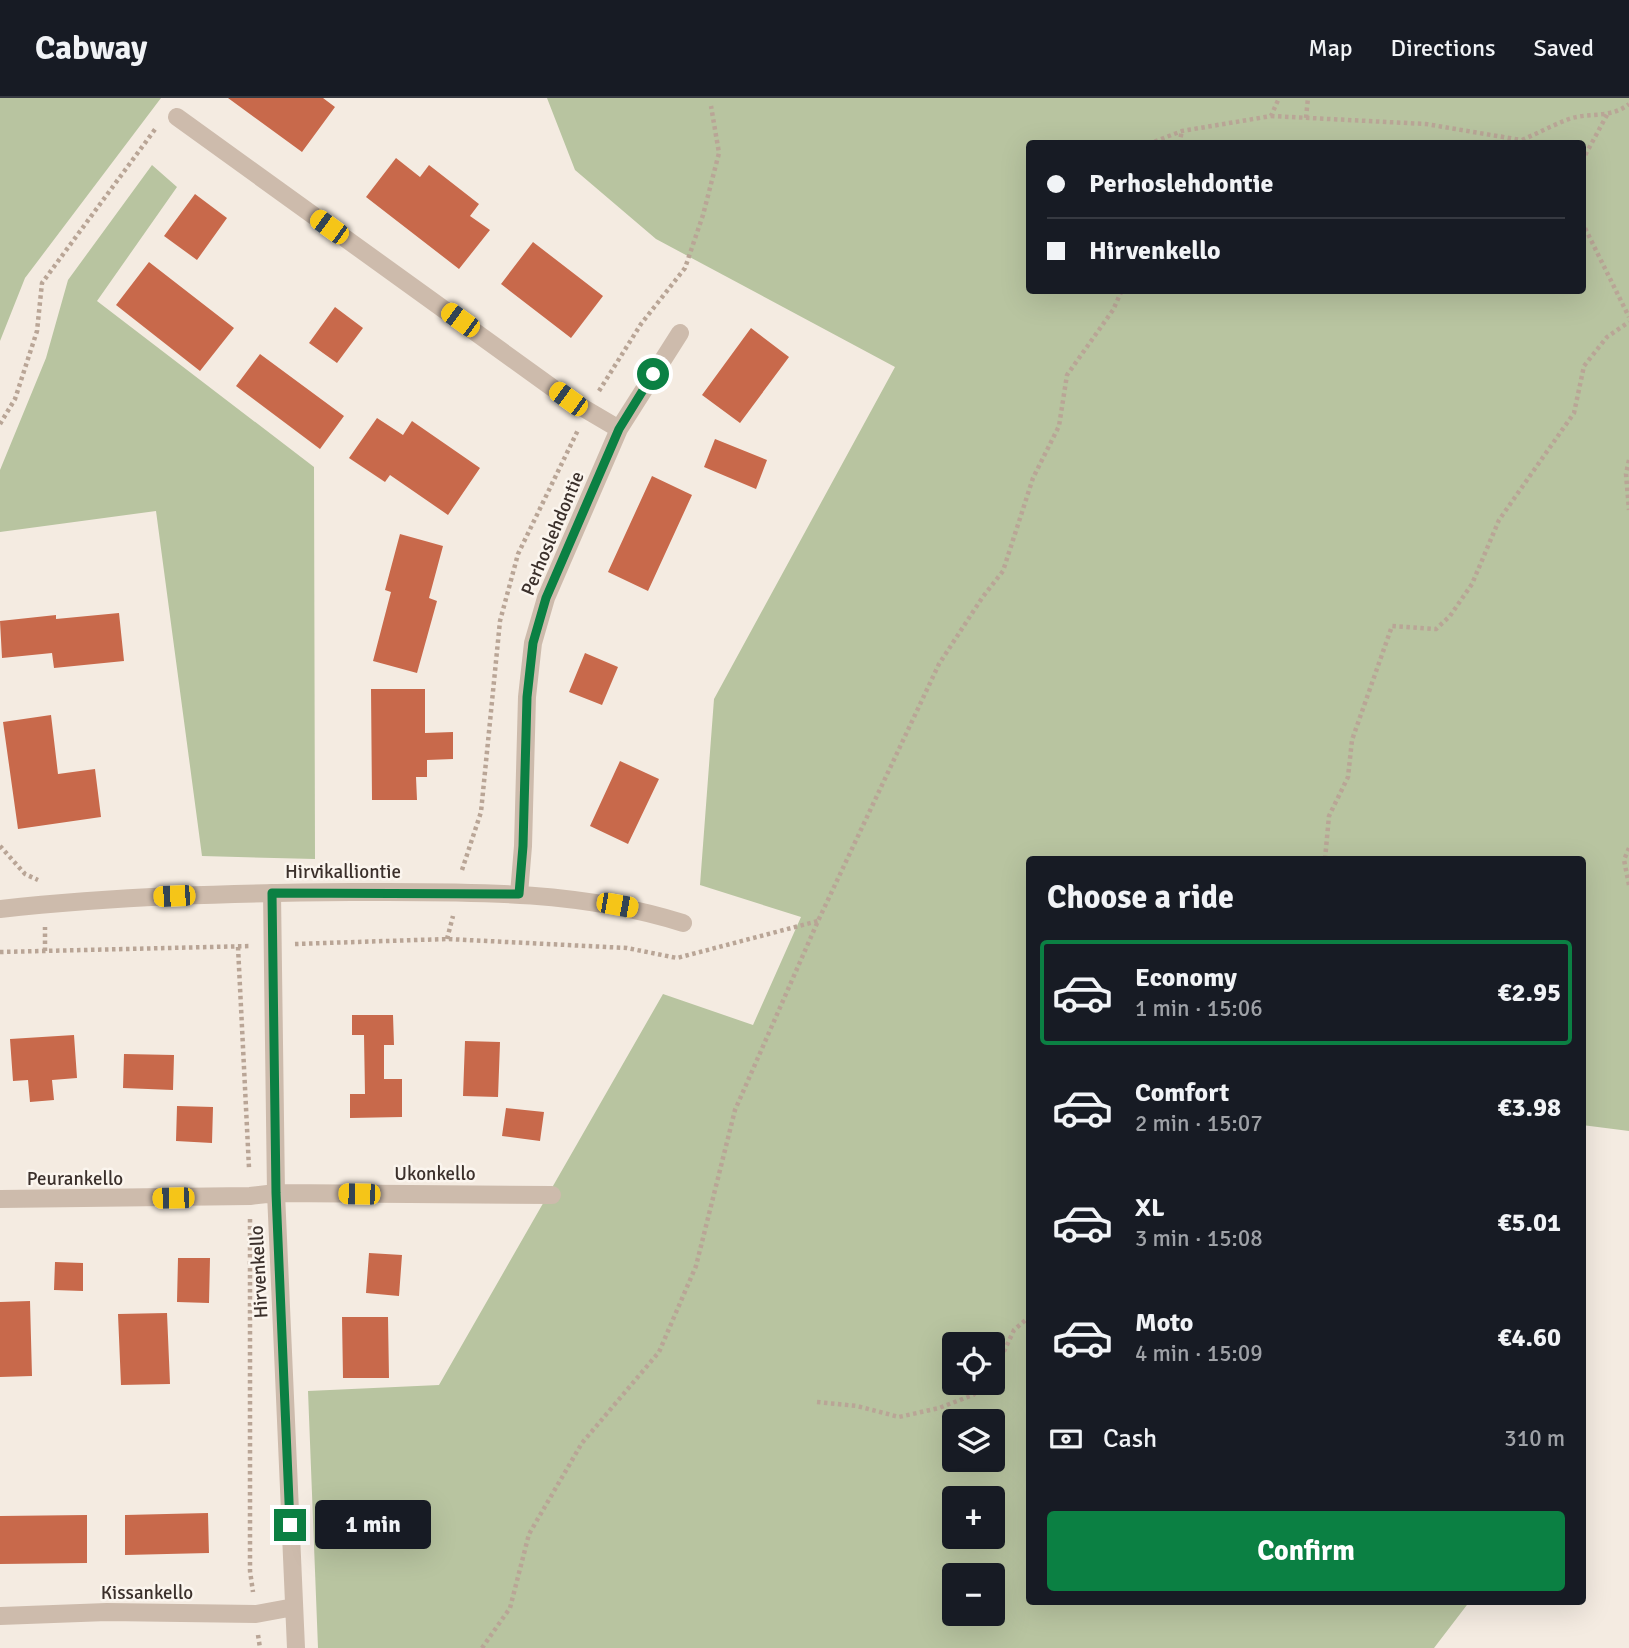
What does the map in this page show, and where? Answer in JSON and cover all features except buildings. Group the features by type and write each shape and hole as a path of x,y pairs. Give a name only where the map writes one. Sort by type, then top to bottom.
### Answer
{"street":[{"path":"177,117 568,399 619,429"},
{"name":"Perhoslehdontie","path":"519,894 527,697 533,643 546,598 619,429 680,333"},
{"name":"Hirvikalliontie","path":"0,909 149,897 272,893 519,894 592,900 642,909 683,923"},
{"name":"Hirvenkello","path":"272,893 276,1193 296,1648"},
{"name":"Ukonkello","path":"276,1193 552,1195"},
{"name":"Peurankello","path":"0,1199 250,1196 276,1193"},
{"name":"Kissankello","path":"0,1616 107,1612 256,1614 294,1607"}],"path":[{"path":"1271,116 1279,98"},
{"path":"1306,118 1308,98"},
{"path":"1528,140 1572,118 1597,117 1623,109 1629,104"},
{"path":"685,268 703,215 719,153 710,106"},
{"path":"1586,154 1608,113"},
{"path":"1158,140 1182,131 1271,116 1426,124 1513,140"},
{"path":"0,424 15,399 37,331 42,283 160,122 177,117"},
{"path":"1180,140 1182,131"},
{"path":"1586,230 1629,317"},
{"path":"482,1648 510,1608 529,1534 582,1443 659,1352 696,1266 735,1110 818,921 939,664 1003,570 1033,478 1059,426 1067,375 1113,310 1120,294"},
{"path":"1325,856 1329,816 1348,777 1352,740 1392,625 1436,629 1450,616 1472,584 1499,520 1574,412 1584,366 1607,337 1629,323"},
{"path":"1629,460 1626,474 1629,510"},
{"path":"1629,848 1624,860 1629,885"},
{"path":"0,952 447,939 628,948 677,958 818,921"},
{"path":"238,947 250,1196 250,1571 260,1648"},
{"path":"1005,1349 1014,1330 1026,1320"},
{"path":"817,1402 857,1406 899,1417 939,1408 973,1395"}],"green space":[{"path":"0,98 161,98 25,278 0,341"},
{"path":"547,98 1629,98 1629,1131 1586,1126 1586,856 1026,856 1026,1605 1467,1605 1434,1648 318,1648 308,1391 439,1385 663,994 753,1025 801,917 700,885 714,699 895,367 656,239 575,170"},
{"path":"152,165 177,187 97,301 314,467 315,859 202,856 156,511 0,532 0,470 46,358 68,280"}],"route":[{"path":"290,1525 276,1193 272,893 519,894 527,697 533,643 546,598 619,429 653,374"}]}
